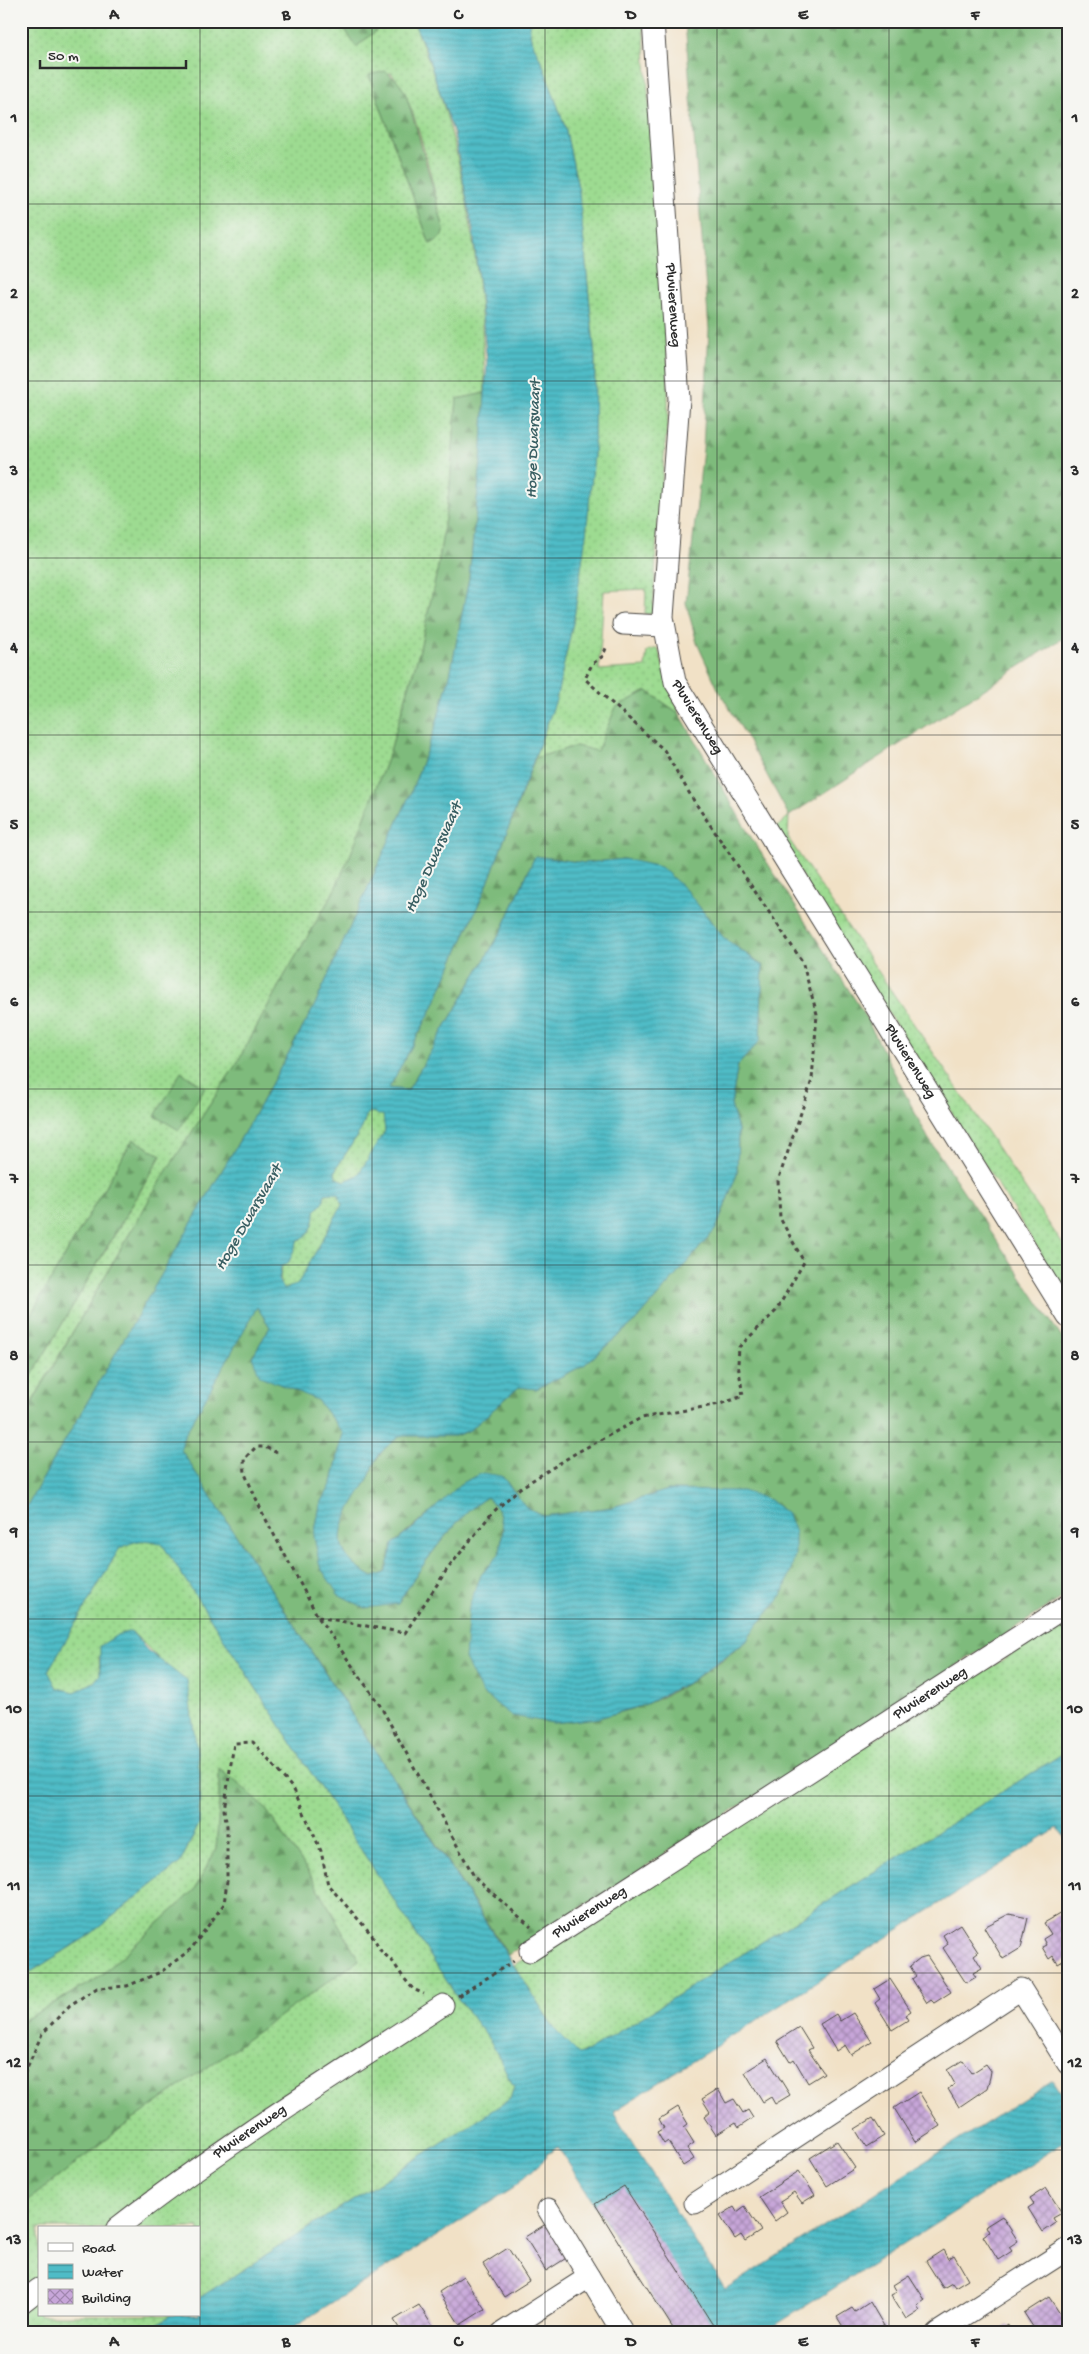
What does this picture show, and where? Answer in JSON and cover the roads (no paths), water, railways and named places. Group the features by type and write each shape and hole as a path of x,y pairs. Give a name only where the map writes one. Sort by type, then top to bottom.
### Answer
{"street":[{"name":"Pluvierenweg","path":"653,21 679,399 663,618 675,682 1068,1317"},
{"path":"623,624 664,626"},
{"name":"Pluvierenweg","path":"538,1946 1068,1605"},
{"path":"695,2203 1021,1989 1068,2064"},
{"name":"Pluvierenweg","path":"120,2226 158,2196 255,2128 444,2005"},
{"path":"548,2209 623,2333"},
{"path":"937,2333 1068,2249"},
{"path":"502,2333 589,2277"},
{"path":"21,2303 38,2290"}],"water":[{"name":"Hoge Dwarsvaart","path":"413,21 532,21 529,25 531,39 543,65 565,127 579,192 595,357 594,456 586,535 574,618 556,700 488,883 430,1013 389,1088 408,1090 502,930 535,856 585,863 624,859 661,867 686,890 724,938 763,966 760,1041 738,1065 731,1105 738,1130 737,1174 716,1229 639,1318 584,1365 536,1389 519,1387 470,1430 455,1436 399,1436 386,1447 379,1455 344,1522 341,1534 342,1546 347,1557 357,1567 373,1577 385,1573 393,1544 463,1482 483,1473 502,1476 526,1507 544,1516 613,1507 668,1490 743,1491 770,1500 788,1515 795,1532 795,1556 786,1586 778,1601 750,1634 747,1641 691,1681 644,1705 599,1718 553,1723 512,1716 482,1693 465,1659 469,1606 481,1575 500,1553 503,1528 498,1509 487,1497 462,1517 426,1561 398,1604 365,1608 338,1594 320,1567 314,1536 320,1505 332,1483 343,1433 317,1400 260,1376 252,1357 270,1327 257,1307 183,1438 181,1450 556,2031 579,2054 588,2051 1068,1752 1068,1842 1058,1828 613,2112 725,2289 1053,2080 1068,2103 1068,2140 763,2333 676,2333 558,2147 546,2155 547,2157 514,2187 284,2333 144,2333 170,2316 200,2316 200,2297 510,2099 514,2087 491,2042 459,2000 162,1544 150,1541 140,1541 119,1549 48,1671 57,1688 75,1692 94,1682 100,1675 100,1646 117,1635 131,1631 147,1650 187,1681 200,1774 199,1824 180,1863 88,1936 21,1978 21,1516 252,1119 313,1009 411,792 435,728 450,675 469,578 481,461 487,361 473,230 454,134 425,48","holes":["374,1112 378,1115 383,1115 385,1131 358,1175 345,1181 337,1178 335,1174 336,1169 362,1128 367,1113","325,1194 339,1194 342,1205 297,1285 283,1289 279,1281 281,1267 289,1262 298,1240 309,1232 314,1220 315,1211 323,1203"]}]}
